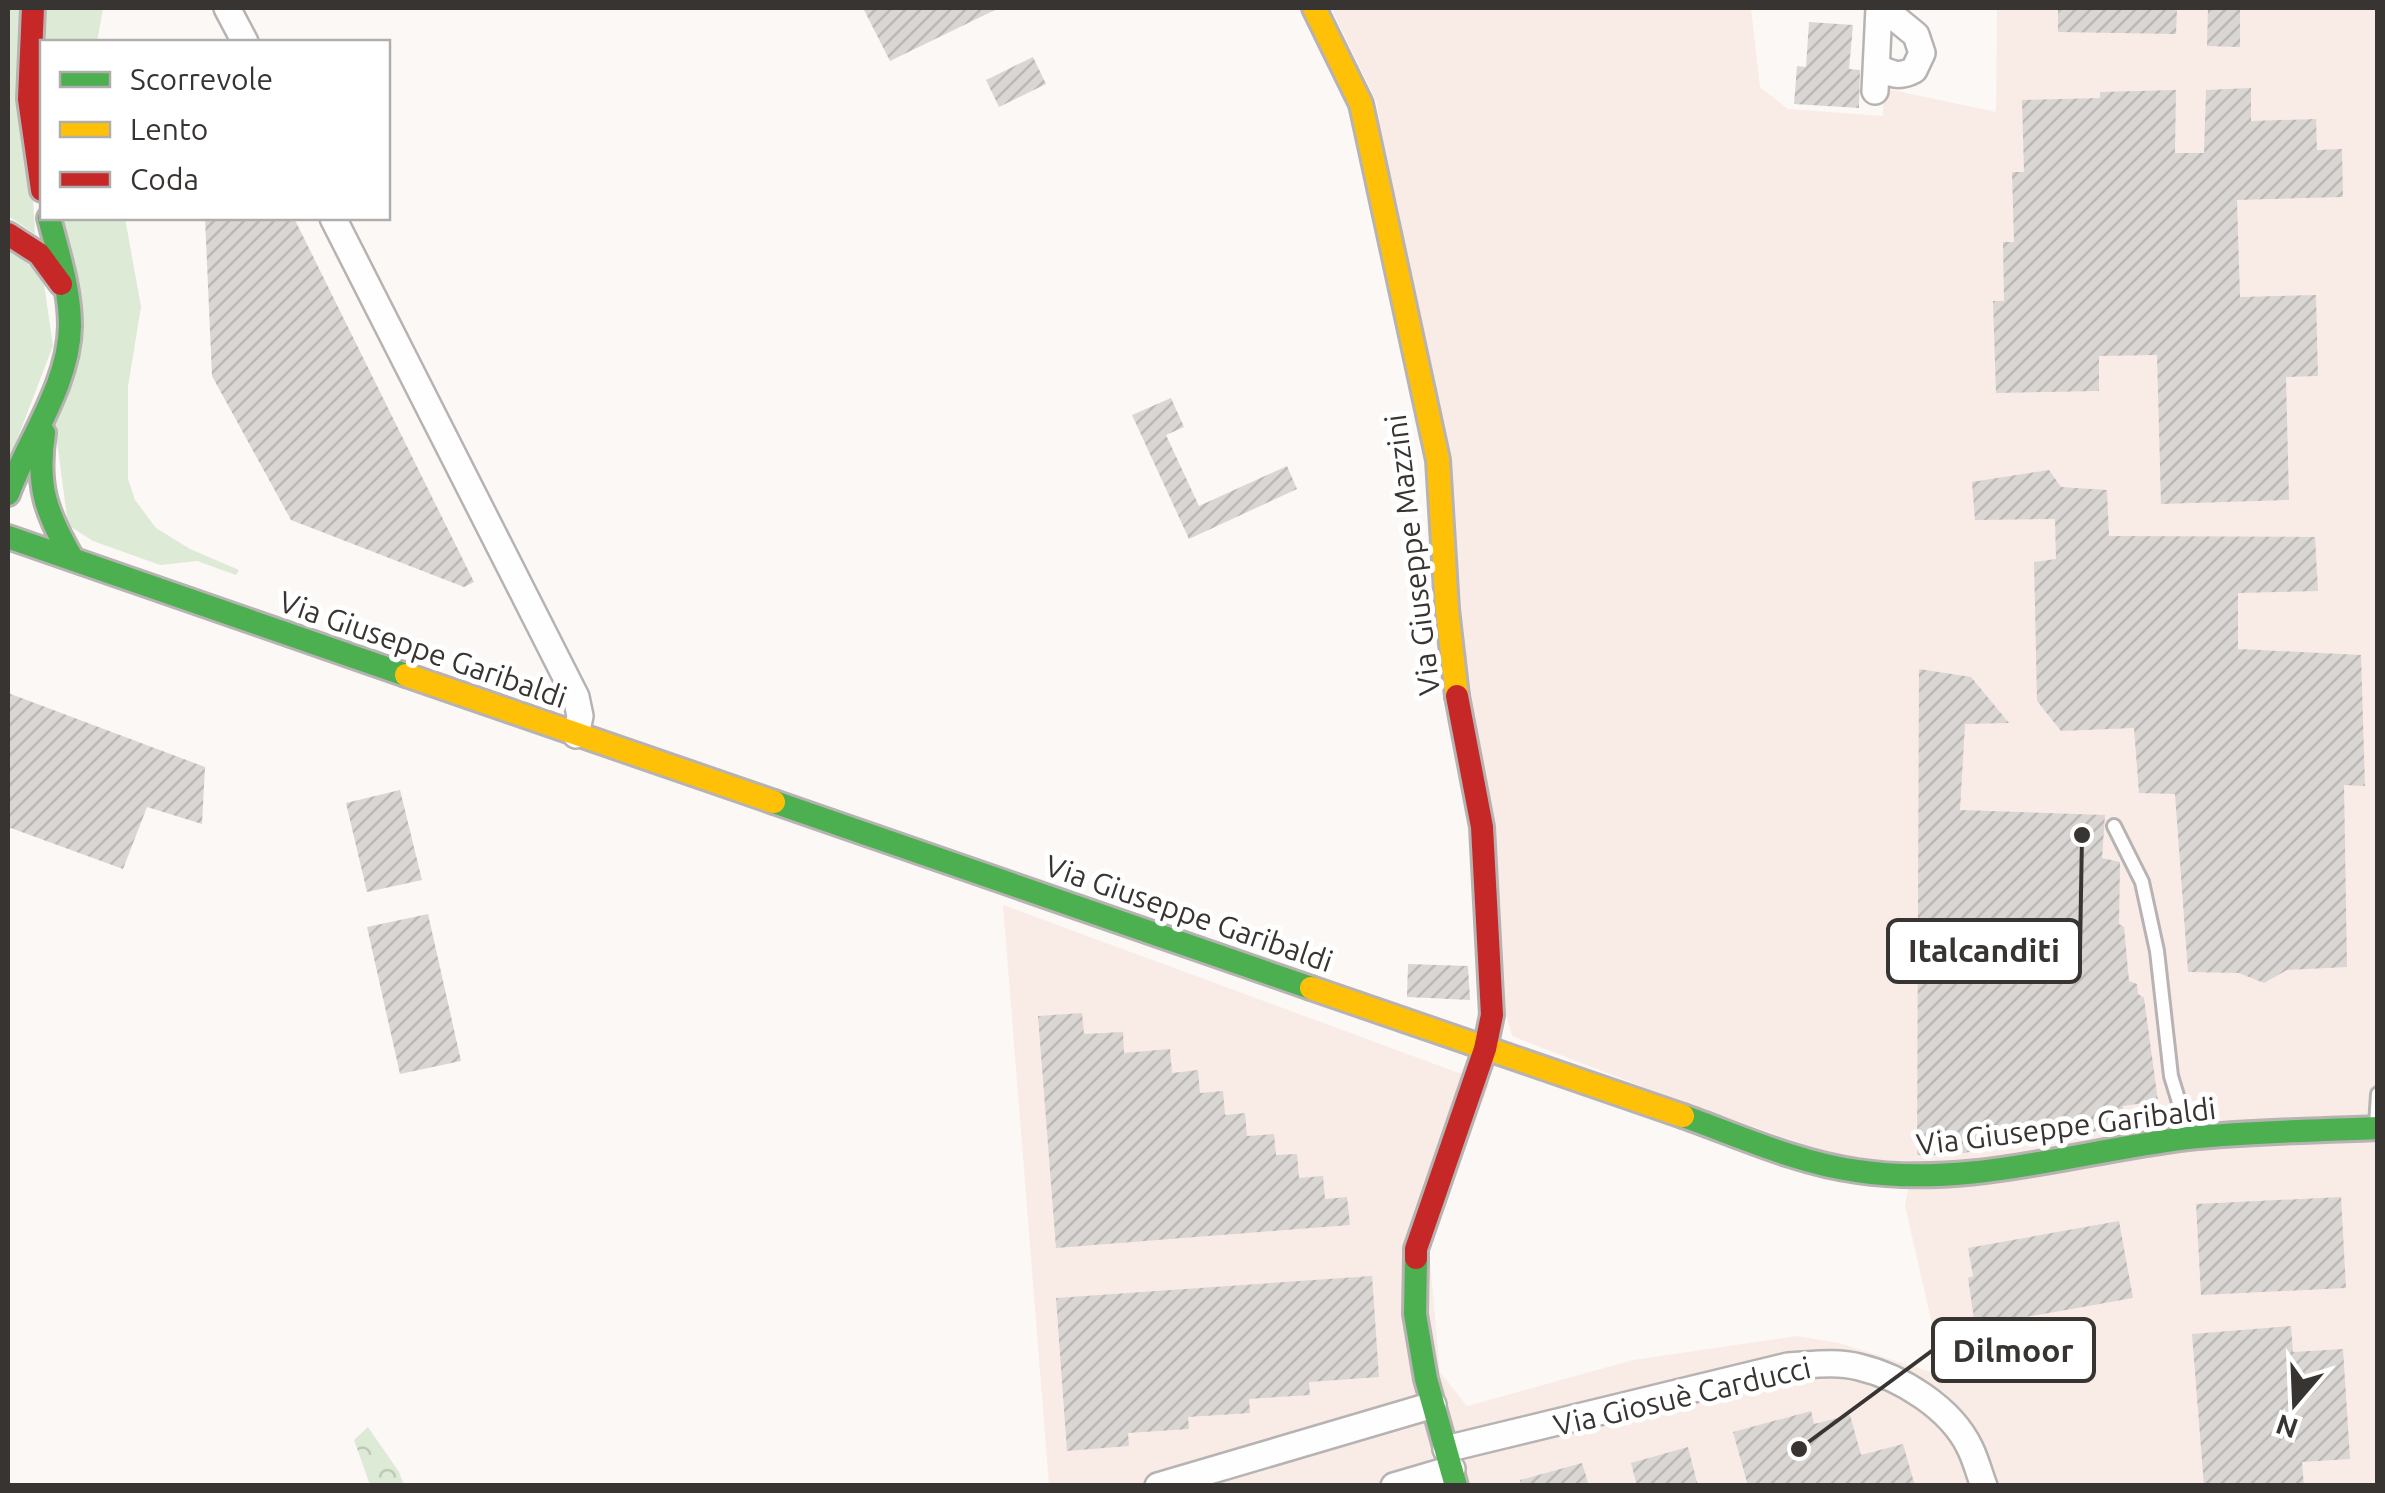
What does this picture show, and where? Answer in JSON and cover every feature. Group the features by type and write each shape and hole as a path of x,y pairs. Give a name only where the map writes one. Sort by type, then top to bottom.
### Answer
{"main road":[{"path":"33,8 26,76 31,143 40,181"},
{"name":"Via Giuseppe Mazzini","path":"1314,8 1361,104 1438,460 1446,609 1455,684 1482,827 1492,1015 1486,1049 1416,1249 1414,1314 1451,1468"},
{"path":"8,494 13,467 48,401 69,342 67,294 49,220"},
{"path":"8,234 25,241 48,262 67,294"},
{"path":"48,401 38,465 39,488 52,524 72,558"},
{"path":"8,534 39,488"},
{"name":"Via Giuseppe Garibaldi","path":"8,534 576,735 1802,1157 1854,1171 1953,1176 2190,1138 2377,1128"}],"street":[{"path":"227,8 244,40"},
{"path":"1881,8 1916,35 1922,53 1914,70 1876,79 1881,8"},
{"path":"334,220 576,698 580,716 576,735"},
{"name":"Via Giosuè Carducci","path":"1394,1486 1788,1366 1831,1363 1857,1366 1888,1377 1942,1412 1969,1445 1984,1486"},
{"path":"1158,1486 1237,1476 1433,1405"}],"lane":[{"path":"2114,826 2142,882 2157,952 2171,1076 2190,1138"},
{"path":"2377,1128 2378,1094"}],"shaded area":[{"path":"1331,8 1751,8 1760,87 1788,109 1883,116 1883,88 1996,112 1997,8 2377,8 2377,1485 1049,1485 1003,905 1489,1084 1429,1250 1440,1372 1467,1406 1633,1360 1797,1336 1839,1343 1944,1376 1905,1206 1913,1161 1855,1162 1687,1104 1512,1036 1499,988 1377,103"}],"green space":[{"path":"8,8 22,8 35,234 8,216"},
{"path":"46,8 103,8 97,40 42,40"},
{"path":"60,220 125,220 141,307 128,386 128,479 135,500 156,528 190,549 239,570 236,575 197,561 160,565 93,541 68,525 55,426"},
{"path":"8,247 43,277 53,346 8,463"},
{"path":"368,1427 404,1485 370,1485 354,1440"}],"building":[{"path":"863,8 999,8 890,61"},
{"path":"2058,8 2177,8 2176,34 2058,32"},
{"path":"2208,8 2240,8 2240,47 2207,46"},
{"path":"1809,22 1853,25 1849,69 1860,70 1859,108 1794,104 1797,66 1806,67"},
{"path":"1033,57 1046,84 999,107 986,80"},
{"path":"2251,88 2251,121 2316,119 2317,150 2342,149 2343,197 2237,200 2240,297 2316,295 2318,376 2286,377 2289,500 2161,504 2157,355 2099,356 2099,391 1996,393 1993,301 2004,301 2003,242 2014,242 2012,172 2024,172 2022,100 2100,98 2100,92 2176,90 2175,153 2204,153 2206,90"},
{"path":"205,220 295,220 474,582 464,587 291,520 212,376"},
{"path":"1171,398 1184,427 1166,435 1199,506 1287,466 1297,489 1189,539 1132,415"},
{"path":"2049,470 2061,487 2107,490 2109,536 2315,537 2318,591 2238,593 2238,649 2361,655 2365,786 2344,785 2347,967 2287,970 2264,983 2239,973 2188,972 2175,794 2139,793 2134,728 2061,731 2037,701 2034,562 2056,559 2055,519 1975,520 1972,482"},
{"path":"1919,669 1971,677 2009,723 1965,724 1960,810 2105,815 2102,858 2120,862 2119,924 2124,927 2129,981 2137,984 2138,994 2144,998 2158,1101 2123,1106 2123,1127 1951,1155 1917,1155"},
{"path":"8,693 205,767 202,824 147,807 123,869 8,827"},
{"path":"400,790 422,880 367,892 346,803"},
{"path":"428,914 461,1061 400,1074 367,927"},
{"path":"1408,964 1468,966 1470,1000 1407,997"},
{"path":"1082,1013 1084,1034 1123,1032 1124,1053 1170,1049 1172,1073 1198,1070 1200,1093 1223,1091 1225,1115 1245,1113 1247,1136 1274,1134 1276,1155 1297,1154 1299,1178 1323,1176 1325,1199 1347,1197 1350,1225 1056,1248 1038,1016"},
{"path":"2341,1197 2346,1288 2201,1295 2196,1204"},
{"path":"2119,1221 2133,1298 1975,1326 1968,1248"},
{"path":"1372,1276 1379,1377 1309,1382 1310,1395 1249,1399 1250,1413 1188,1417 1189,1429 1128,1433 1129,1446 1067,1451 1056,1298"},
{"path":"2291,1326 2293,1352 2343,1349 2350,1459 2302,1462 2304,1486 2204,1486 2192,1334"},
{"path":"1811,1411 1814,1424 1850,1415 1861,1455 1903,1444 1915,1486 1748,1486 1733,1432"},
{"path":"1688,1447 1698,1486 1637,1486 1631,1463"},
{"path":"1582,1463 1589,1486 1520,1486 1520,1480"}],"traffic: fast":[{"path":"8,494 55,391 68,348 68,298 50,220"},
{"path":"44,433 41,469 45,498 72,558"},
{"path":"8,537 406,675"},
{"path":"774,802 1311,988"},
{"path":"1683,1116 1813,1162 1899,1175 2023,1166 2188,1138 2378,1128"},
{"path":"1416,1258 1415,1314 1426,1379 1456,1486"}],"traffic: slow":[{"path":"1314,8 1361,104 1438,460 1457,696"},
{"path":"406,675 774,802"},
{"path":"1311,988 1683,1116"}],"traffic: jam":[{"path":"33,8 29,99 40,176"},
{"path":"8,234 39,254 61,284"},
{"path":"1416,1258 1485,1049 1492,1015 1482,827 1457,696"}],"place":[{"name":"Italcanditi","path":"2082,835"},
{"name":"Dilmoor","path":"1799,1449"}]}
